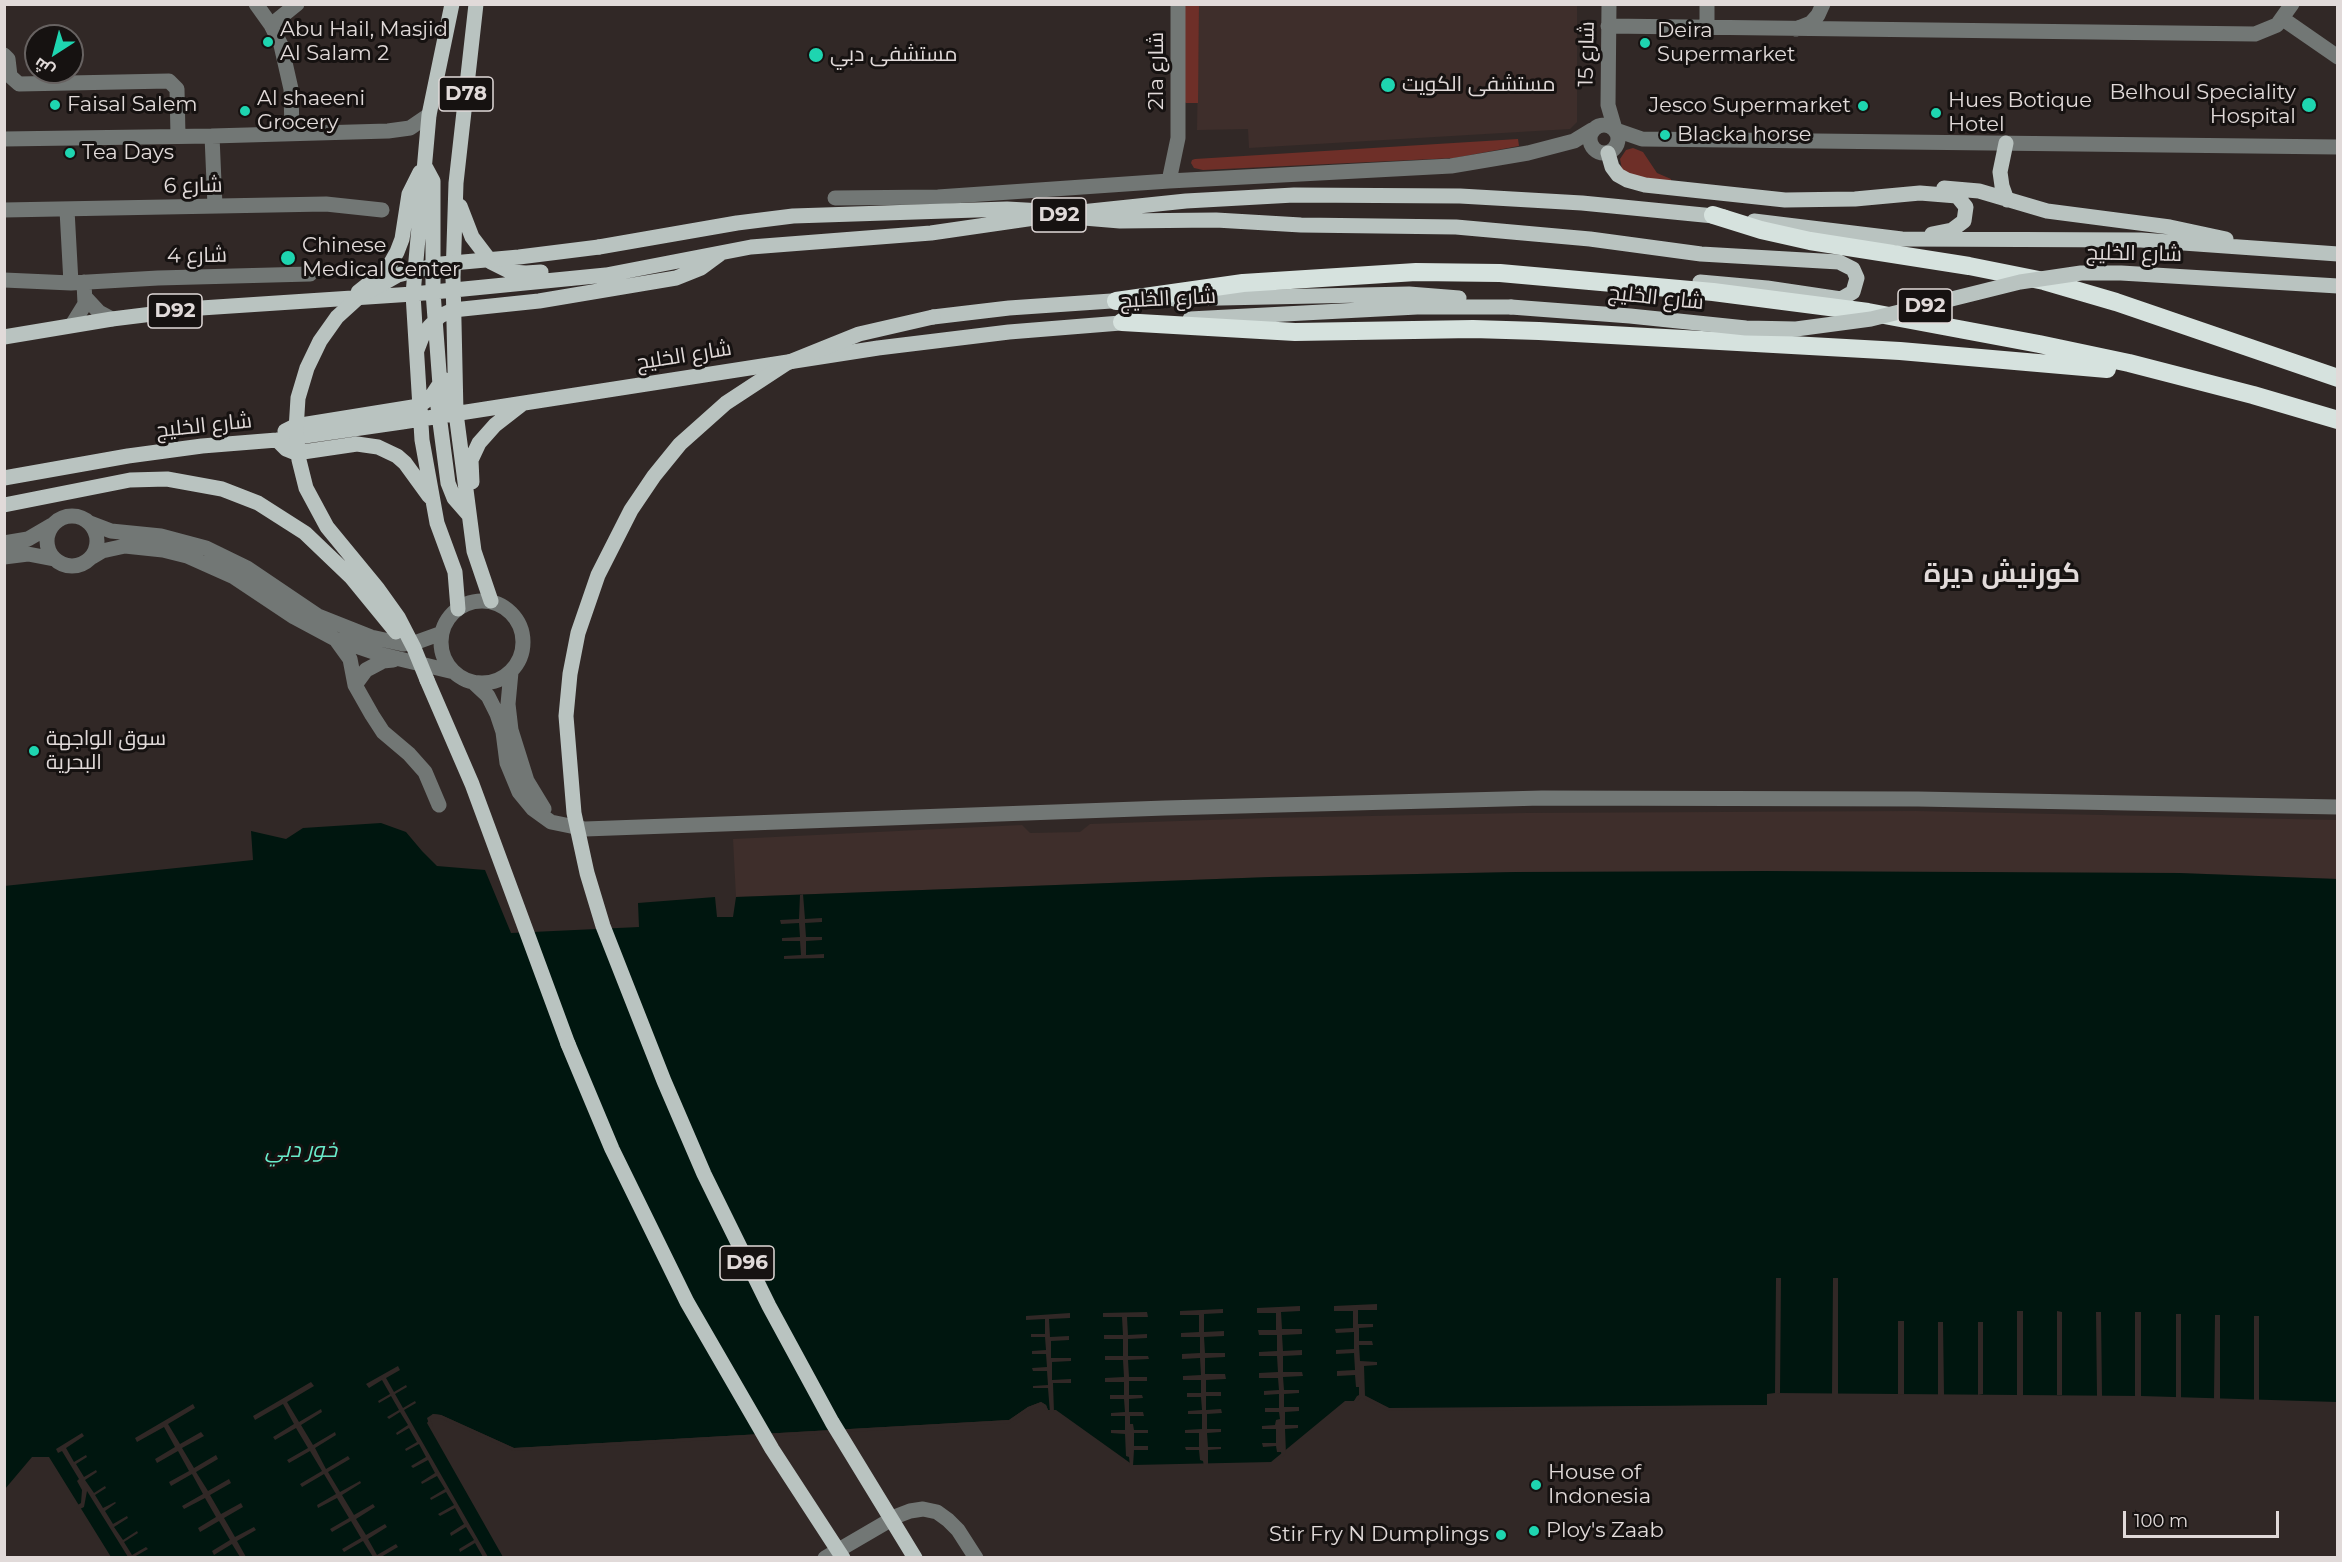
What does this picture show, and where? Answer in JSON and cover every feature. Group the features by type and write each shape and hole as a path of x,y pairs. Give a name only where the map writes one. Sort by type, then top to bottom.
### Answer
{"highway":[{"path":"1713,215 1761,230 1810,241 1970,266 2044,281 2116,302 2337,378"},
{"path":"1116,301 1244,283 1394,272 1500,273 1628,284 1771,298 1868,312 2085,353 2215,385 2337,420"},
{"path":"1122,322 1209,329 1295,332 1506,329 1900,351 2083,366 2215,385"}],"main road":[{"name":"D78","path":"419,412 412,294 429,115 452,4"},
{"name":"D78","path":"456,413 453,290 456,183 476,4"},
{"path":"2006,143 2000,179 2007,200"},
{"path":"1604,150 1618,175 1645,185 1785,200 1952,194 1964,203 1967,212 1964,221 1957,228 1902,239"},
{"path":"424,166 432,181 432,323 438,388 438,416 450,490 458,504 468,514"},
{"path":"348,298 382,273 397,252 402,239 409,194 424,166"},
{"path":"456,183 467,228 487,258 497,266 518,273 576,268 606,274"},
{"path":"1905,194 1930,189 1954,188 1979,191 2062,214 2188,230 2260,248"},
{"name":"شارع الخليج","path":"4,337 112,319 201,308 412,294 606,274 723,251 779,244 931,233 1062,214 1186,201 1283,196 1360,195 1516,199 1713,215 1902,239 1979,241 2097,239 2337,254"},
{"path":"843,1557 772,1449 687,1302 612,1149 568,1044 472,784 414,648 398,617 378,589 327,527 306,488 299,460 296,430 298,398 307,368 320,341 337,317 371,289 398,275 426,267 598,247 737,223 821,214 1007,209 1120,221 1215,220 1301,225 1456,227 1701,254 1839,261 1853,269 1857,278 1853,292 1841,299 1776,289 1664,280 1628,284"},
{"path":"417,356 422,337 432,323 453,310 539,301 676,278 701,268 723,251"},
{"name":"شارع الخليج","path":"4,478 164,450 277,440 419,412 438,416 878,348 1009,332 1122,322 1417,307 1504,307 1630,316 1746,328 1796,329 1871,320 2020,282 2080,273 2121,273 2337,286"},
{"path":"412,294 422,305 432,323"},
{"path":"1116,301 1408,294 1444,296 1504,307"},
{"name":"D96","path":"915,1557 832,1422 769,1306 709,1185 664,1081 603,926 587,873 573,802 566,716 573,654 583,614 594,585 631,510 654,476 680,444 726,403 787,363 826,345 859,334 933,317 1009,308 1116,301"},
{"path":"454,355 438,388 419,412 433,502 440,531 455,572 458,609"},
{"path":"438,388 456,413 468,514 479,568 491,601"},
{"path":"468,514 473,500 471,460 474,451 484,436 524,402"},
{"path":"277,440 286,450 296,453 357,444 378,447 405,463 433,502"},
{"path":"4,505 111,482 148,479 204,484 240,495 290,522 336,561 388,621 427,680"}],"street":[{"path":"256,4 272,25 281,45 291,89 292,133"},
{"path":"272,25 297,4"},
{"name":"21a شارع","path":"1169,181 1178,138 1178,4"},
{"name":"شارع 15","path":"1609,4 1608,105 1615,130"},
{"path":"1707,4 1707,28"},
{"path":"1608,26 2255,34 2271,29 2283,19 2292,4"},
{"path":"1793,30 1811,22 1822,6"},
{"path":"1822,6 1828,22 1840,30"},
{"path":"2283,19 2337,57"},
{"path":"4,55 8,59 10,76 19,84 169,81 177,89 178,136"},
{"name":"شارع 15","path":"1595,128 1608,105"},
{"path":"4,139 388,131 410,128 429,115"},
{"path":"835,198 938,197 1169,181 1451,166 1503,159 1567,143 1595,128 1609,125 1615,130 1642,139"},
{"path":"1595,128 1590,139 1604,150"},
{"path":"1604,150 1619,139 1615,130"},
{"path":"213,136 215,206"},
{"name":"21a شارع","path":"1178,138 1189,180"},
{"path":"1567,143 1604,150 1642,139 2337,147"},
{"name":"شارع 6","path":"4,210 326,204 382,210"},
{"path":"67,210 78,283 86,298 99,312 112,319"},
{"name":"شارع 4","path":"4,280 78,283 310,274"},
{"path":"72,325 81,313 86,298"},
{"path":"4,543 28,539 67,516 80,517 111,531 161,536 206,548 248,567 318,616 371,636 403,644 417,642 442,633"},
{"path":"90,523 97,540 92,557"},
{"path":"52,525 46,542 54,559"},
{"path":"4,558 28,554 54,559 64,565 76,566 102,551 125,546 163,550 187,556 234,577 294,617 335,639 379,654 454,672 473,682 488,696 501,723 507,763 514,783 525,800 542,816 562,826 598,829 1177,807 1553,798 1895,798 2337,807"},
{"path":"454,672 443,654 442,633 448,619 470,602 491,601 509,610 521,627 524,643 520,659 514,669 508,704 509,722 524,770 538,801 562,826"},
{"path":"335,639 350,659 355,685 383,732 409,754 425,772 439,805"},
{"path":"355,685 359,676 374,664 402,659"},
{"path":"473,682 490,682 514,669"},
{"path":"825,1557 909,1510 923,1509 937,1512 948,1520 958,1530 976,1557"}],"shaded area":[{"path":"1182,5 1199,5 1198,103 1183,101"},
{"name":"مستشفى الكويت","path":"1199,5 1577,5 1577,122 1570,129 1249,148 1248,129 1197,130"},
{"path":"1518,139 1519,146 1454,158 1203,170 1194,168 1191,163 1195,159"},
{"path":"1633,148 1643,152 1657,173 1671,179 1671,184 1635,179 1622,169 1620,159 1626,150"},
{"path":"1916,811 2337,820 2338,879 2179,873 1516,872 1270,877 736,897 733,839 1022,825 1030,833 1080,832 1090,824 1268,818 1525,813"}],"water":[{"name":"خور دبي","path":"381,823 406,832 437,866 485,870 511,933 639,927 638,903 715,897 717,917 733,917 736,897 1270,877 1516,872 1765,871 2179,873 2337,879 2337,1402 2141,1396 1775,1393 1767,1394 1767,1405 1398,1409 1389,1408 1362,1394 1354,1401 1345,1401 1271,1462 1133,1465 1056,1410 1048,1410 1041,1402 1028,1407 1009,1420 514,1448 441,1415 433,1414 427,1423 503,1557 111,1557 49,1457 32,1457 5,1489 4,886 253,860 251,831 286,839 303,828"}],"pier":[{"path":"803,894 805,919 822,918 822,922 805,923 806,937 822,937 822,940 806,941 806,955 824,954 824,958 784,959 784,956 801,955 800,941 782,941 782,938 800,937 799,923 781,924 780,920 799,919 800,895"},
{"path":"1776,1278 1781,1278 1780,1393 1775,1393"},
{"path":"1833,1278 1838,1278 1838,1394 1832,1394"},
{"path":"1377,1304 1377,1310 1358,1310 1358,1324 1373,1324 1373,1327 1359,1328 1359,1341 1372,1341 1373,1345 1359,1345 1360,1361 1377,1362 1377,1365 1364,1366 1365,1396 1389,1408 1767,1405 1767,1408 1388,1411 1361,1397 1357,1402 1354,1401 1359,1395 1355,1375 1337,1376 1337,1371 1355,1370 1354,1353 1336,1354 1336,1350 1354,1349 1354,1332 1336,1333 1335,1329 1353,1328 1353,1311 1334,1311 1334,1306"},
{"path":"1300,1306 1300,1311 1281,1312 1282,1329 1302,1329 1302,1334 1282,1335 1283,1351 1302,1350 1302,1355 1283,1356 1283,1372 1302,1372 1303,1376 1283,1377 1284,1390 1299,1390 1299,1393 1284,1394 1284,1407 1299,1407 1299,1411 1285,1412 1285,1425 1298,1425 1298,1428 1285,1429 1286,1454 1282,1457 1281,1452 1277,1452 1276,1446 1263,1447 1262,1443 1276,1443 1276,1429 1262,1429 1262,1426 1275,1425 1276,1420 1280,1419 1279,1412 1265,1412 1265,1408 1279,1408 1279,1394 1264,1395 1264,1391 1279,1390 1278,1378 1259,1378 1259,1373 1278,1372 1277,1356 1259,1356 1259,1352 1277,1351 1277,1335 1259,1335 1258,1330 1276,1330 1276,1313 1257,1313 1257,1308"},
{"path":"1223,1309 1223,1313 1204,1314 1204,1332 1224,1331 1224,1336 1204,1337 1205,1353 1225,1353 1225,1357 1205,1358 1205,1374 1225,1374 1226,1379 1206,1380 1206,1392 1221,1392 1221,1396 1206,1396 1206,1410 1221,1409 1222,1413 1207,1414 1207,1429 1221,1429 1221,1432 1207,1433 1208,1447 1221,1447 1221,1449 1208,1450 1208,1466 1204,1466 1203,1461 1200,1460 1199,1450 1186,1450 1185,1447 1199,1447 1199,1433 1185,1433 1185,1430 1202,1429 1202,1414 1188,1414 1188,1411 1202,1410 1201,1397 1187,1397 1187,1393 1201,1393 1201,1380 1183,1380 1183,1376 1201,1375 1200,1358 1182,1359 1182,1354 1200,1353 1200,1337 1181,1337 1181,1333 1199,1332 1199,1315 1180,1315 1180,1311"},
{"path":"2017,1311 2023,1311 2023,1395 2017,1395"},
{"path":"2057,1311 2062,1312 2062,1395 2057,1395"},
{"path":"1147,1312 1148,1317 1127,1317 1128,1335 1147,1334 1147,1338 1128,1339 1128,1356 1148,1356 1149,1359 1128,1360 1129,1377 1147,1377 1147,1381 1129,1381 1129,1395 1142,1395 1143,1398 1129,1399 1129,1412 1143,1412 1144,1416 1130,1416 1130,1424 1133,1424 1134,1430 1148,1430 1148,1433 1134,1433 1134,1446 1148,1446 1148,1450 1134,1450 1133,1466 1130,1466 1129,1457 1126,1456 1125,1434 1111,1433 1111,1430 1125,1430 1125,1416 1111,1416 1111,1413 1125,1412 1124,1399 1110,1399 1110,1395 1124,1395 1124,1382 1105,1382 1105,1378 1124,1377 1123,1360 1105,1360 1105,1356 1123,1356 1123,1339 1104,1339 1104,1335 1123,1335 1122,1317 1103,1317 1103,1313"},
{"path":"2096,1312 2101,1312 2102,1396 2097,1396"},
{"path":"2135,1312 2141,1312 2141,1396 2135,1396"},
{"path":"1070,1313 1070,1318 1049,1319 1050,1337 1069,1336 1069,1340 1051,1341 1051,1358 1071,1358 1071,1361 1052,1362 1052,1380 1071,1379 1071,1383 1053,1383 1054,1413 1050,1413 1048,1388 1033,1388 1033,1386 1048,1385 1047,1371 1033,1371 1032,1368 1047,1367 1046,1354 1032,1354 1032,1351 1046,1350 1045,1337 1031,1337 1031,1334 1045,1334 1045,1319 1026,1320 1026,1316"},
{"path":"2176,1314 2181,1314 2181,1398 2176,1398"},
{"path":"2215,1315 2220,1315 2220,1399 2214,1399"},
{"path":"2254,1316 2259,1316 2259,1400 2254,1400"},
{"path":"1898,1321 1904,1321 1904,1394 1898,1394"},
{"path":"1938,1322 1943,1322 1944,1395 1938,1395"},
{"path":"1978,1322 1983,1322 1983,1394 1978,1395"},
{"path":"398,1366 400,1370 386,1378 394,1392 406,1385 407,1387 395,1394 403,1408 415,1401 416,1403 404,1410 488,1557 483,1557 475,1543 460,1552 459,1549 474,1540 466,1527 451,1536 450,1533 464,1524 455,1508 440,1516 438,1514 454,1505 446,1492 431,1500 430,1498 445,1489 437,1476 422,1484 421,1482 435,1473 428,1460 413,1468 411,1466 426,1457 419,1444 406,1451 405,1449 417,1442 409,1428 397,1435 396,1433 408,1425 400,1412 389,1419 387,1417 399,1410 391,1396 379,1403 378,1401 390,1394 382,1380 369,1388 366,1384"},
{"path":"311,1382 314,1386 287,1402 299,1422 321,1409 322,1412 301,1425 313,1445 335,1432 336,1435 315,1448 326,1469 348,1456 350,1459 328,1472 340,1492 360,1481 361,1483 342,1495 354,1515 373,1504 375,1507 356,1519 366,1535 385,1524 387,1527 368,1539 377,1555 396,1544 398,1547 381,1557 373,1557 363,1541 344,1552 342,1549 361,1538 351,1521 332,1532 330,1529 349,1518 337,1498 318,1508 317,1505 336,1494 324,1474 302,1487 300,1484 322,1471 310,1451 289,1463 287,1460 308,1448 296,1428 275,1440 273,1437 294,1424 283,1404 255,1420 253,1416"},
{"path":"1041,1402 1048,1410 1046,1411 1041,1406 1029,1410 1009,1423 514,1451 440,1418 430,1419 433,1426 430,1427 427,1418 433,1414 441,1415 514,1448 1009,1420 1028,1407"},
{"path":"193,1404 195,1408 168,1424 180,1444 201,1432 204,1436 182,1448 194,1468 216,1455 218,1459 196,1472 208,1491 229,1479 231,1483 210,1495 221,1514 241,1503 243,1507 224,1518 235,1537 254,1527 256,1530 237,1541 246,1557 240,1557 232,1544 214,1555 212,1551 230,1540 219,1521 200,1532 198,1528 216,1517 205,1498 184,1509 182,1506 203,1494 192,1474 171,1486 169,1482 189,1471 178,1451 157,1463 155,1459 175,1447 164,1427 137,1442 135,1438"},
{"path":"82,1433 84,1436 66,1448 74,1462 86,1455 87,1457 76,1464 84,1477 96,1470 97,1472 85,1480 94,1493 105,1486 106,1488 95,1495 103,1508 116,1503 105,1511 113,1524 127,1516 128,1518 114,1527 123,1540 137,1531 138,1533 124,1542 132,1555 146,1547 148,1549 134,1557 128,1557 87,1491 84,1507 78,1510 76,1506 81,1503 82,1490 77,1481 79,1479 62,1451 58,1453 56,1449"}],"place":[{"name":"Abu Hail, Masjid Al Salam 2","path":"268,42"},
{"name":"Deira Supermarket","path":"1645,43"},
{"name":"مستشفى دبي","path":"816,55"},
{"name":"مستشفى الكويت","path":"1388,85"},
{"name":"Faisal Salem","path":"55,105"},
{"name":"Belhoul Speciality Hospital","path":"2309,105"},
{"name":"Jesco Supermarket","path":"1863,106"},
{"name":"Al shaeeni Grocery","path":"245,111"},
{"name":"Hues Botique Hotel","path":"1936,113"},
{"name":"Blacka horse","path":"1665,135"},
{"name":"Tea Days","path":"70,153"},
{"name":"Chinese Medical Center","path":"288,258"},
{"name":"سوق الواجهة البحرية","path":"34,751"},
{"name":"House of Indonesia","path":"1536,1485"},
{"name":"Ploy's Zaab","path":"1534,1531"},
{"name":"Stir Fry N Dumplings","path":"1501,1535"}],"district":[{"name":"كورنيش ديرة","path":"2002,574"}]}
